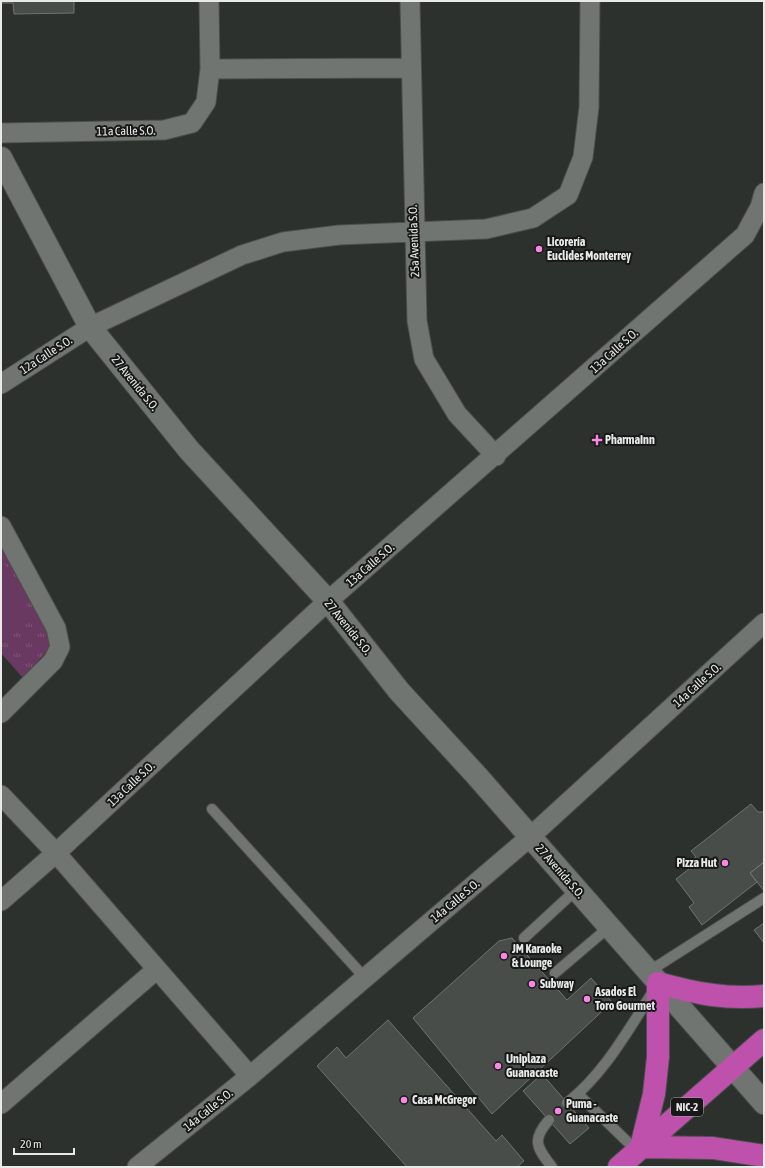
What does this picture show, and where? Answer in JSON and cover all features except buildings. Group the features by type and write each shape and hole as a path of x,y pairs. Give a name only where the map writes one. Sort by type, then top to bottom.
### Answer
{"highway":[{"path":"764,996 730,998 708,996 653,978 658,1057 654,1094 639,1149 713,1148 764,1156"},
{"name":"NIC-2","path":"619,1167 764,1040"}],"main road":[{"name":"27 Avenida S.O.","path":"1,158 90,327 189,450 328,601 399,691 530,837 764,1103"}],"street":[{"name":"11a Calle S.O.","path":"1,133 164,130 192,123 206,102 210,69 209,1"},
{"name":"25a Avenida S.O.","path":"410,1 417,321 424,359 457,414 496,456"},
{"name":"12a Calle S.O.","path":"1,384 90,327 242,254 276,244 339,235 486,229 533,218 568,195 583,157 589,107 590,1"},
{"path":"210,69 411,68"},
{"name":"13a Calle S.O.","path":"1,901 56,853 328,601 496,456 745,235 760,207 764,193"},
{"path":"1,526 56,628 60,647 53,661 1,713"},
{"name":"14a Calle S.O.","path":"137,1167 250,1076 530,837 764,623"},
{"path":"1,795 56,853 250,1076"},
{"path":"1,1104 157,969"}],"lane":[{"path":"212,809 365,978"},
{"path":"524,938 576,890"},
{"path":"567,1103 578,1094 610,1059 653,978 764,898"},
{"path":"555,973 609,927"},
{"path":"578,1094 639,1149"},
{"path":"548,1120 540,1130 537,1140 540,1151 552,1167"}],"green space":[{"path":"1,539 55,642 23,678 1,653"},
{"path":"1,557 34,620 1,637"}],"place":[{"name":"Licorería Euclides Monterrey","path":"539,249"},
{"name":"PharmaInn","path":"597,440"},
{"name":"Pizza Hut","path":"725,863"},
{"name":"JM Karaoke & Lounge","path":"504,956"},
{"name":"Subway","path":"532,984"},
{"name":"Asados El Toro Gourmet","path":"587,999"},
{"name":"Uniplaza Guanacaste","path":"498,1066"},
{"name":"Casa McGregor","path":"404,1100"},
{"name":"Puma - Guanacaste","path":"558,1111"}]}
